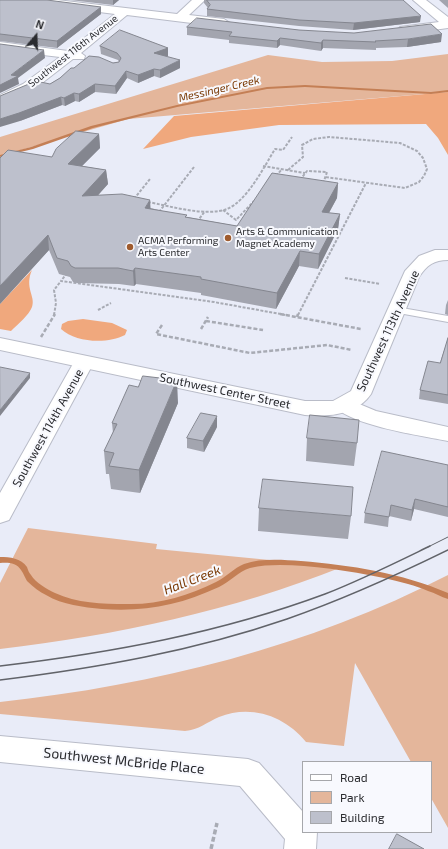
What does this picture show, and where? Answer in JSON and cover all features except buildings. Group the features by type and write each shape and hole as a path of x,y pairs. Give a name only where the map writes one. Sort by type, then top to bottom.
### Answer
{"street":[{"path":"28,0 74,2 124,12 239,25"},
{"path":"179,18 199,0"},
{"path":"419,0 448,24"},
{"name":"Southwest 116th Avenue","path":"0,100 28,88 124,12"},
{"path":"389,32 448,24"},
{"path":"0,46 92,58"},
{"name":"Southwest 113th Avenue","path":"345,405 360,394 410,277 421,261 439,256"},
{"name":"Southwest Center Street","path":"0,344 305,408 322,410 345,405"},
{"name":"Southwest 114th Avenue","path":"0,514 84,362"},
{"path":"345,405 370,417 448,434"},
{"name":"Southwest McBride Place","path":"0,749 248,773 302,834 300,849"}],"lane":[{"path":"396,310 448,319"}],"path":[{"path":"144,201 205,211 223,210 232,207 238,202 275,149 283,150 292,137"},
{"path":"288,170 303,157 302,145 304,143 323,138 396,141 416,151 426,163 426,175 409,187 400,188 325,177"},
{"path":"263,166 306,173"},
{"path":"155,217 194,167"},
{"path":"274,179 282,169"},
{"path":"298,182 307,171 327,172 323,184"},
{"path":"133,200 150,179"},
{"path":"297,317 366,183"},
{"path":"223,210 236,220 255,199"},
{"path":"130,201 138,201"},
{"path":"187,215 191,209"},
{"path":"197,222 205,211"},
{"path":"40,339 52,324 55,315 57,306 54,290 71,268"},
{"path":"345,278 380,284"},
{"path":"61,281 214,302 361,329"},
{"path":"98,310 111,303"},
{"path":"202,329 208,317"},
{"path":"206,321 263,330"},
{"path":"162,325 156,334 250,353 327,345 352,350"},
{"path":"211,849 217,823"}],"green space":[{"path":"448,54 448,92 128,119 0,156 0,137 268,55 322,62 392,61"},
{"path":"28,528 157,544 156,549 342,567 301,583 216,609 131,629 0,649 0,583"},
{"path":"448,575 448,828 432,800 432,761 410,761 355,663 344,746 306,742 298,733 278,719 255,712 231,713 219,717 203,726 185,731 0,714 0,702 58,695 116,685 230,659 341,623"}],"shaded area":[{"path":"448,92 448,155 438,138 426,124 279,125 191,137 143,149 174,116"},
{"path":"32,270 29,282 33,299 31,310 11,331 0,329 0,304"},
{"path":"83,319 112,323 127,330 125,335 118,338 92,341 67,334 61,329 62,324 68,321"}],"waterway":[{"name":"Messinger Creek","path":"0,156 32,148 92,127 177,106 267,88 305,86 431,93 448,91"},
{"name":"Hall Creek","path":"0,560 12,560 17,562 33,582 44,591 54,596 71,602 101,606 140,607 164,604 198,593 219,584 247,566 264,563 289,563 348,569 408,581 448,596"}],"tram line":[{"path":"430,546 448,537"},
{"path":"0,666 123,648 164,640 245,620 325,594 430,546"},
{"path":"0,680 73,670 145,657 252,630 308,612 348,596 448,550"}],"place":[{"name":"Arts & Communication Magnet Academy","path":"228,238"},
{"name":"ACMA Performing Arts Center","path":"130,247"}]}
